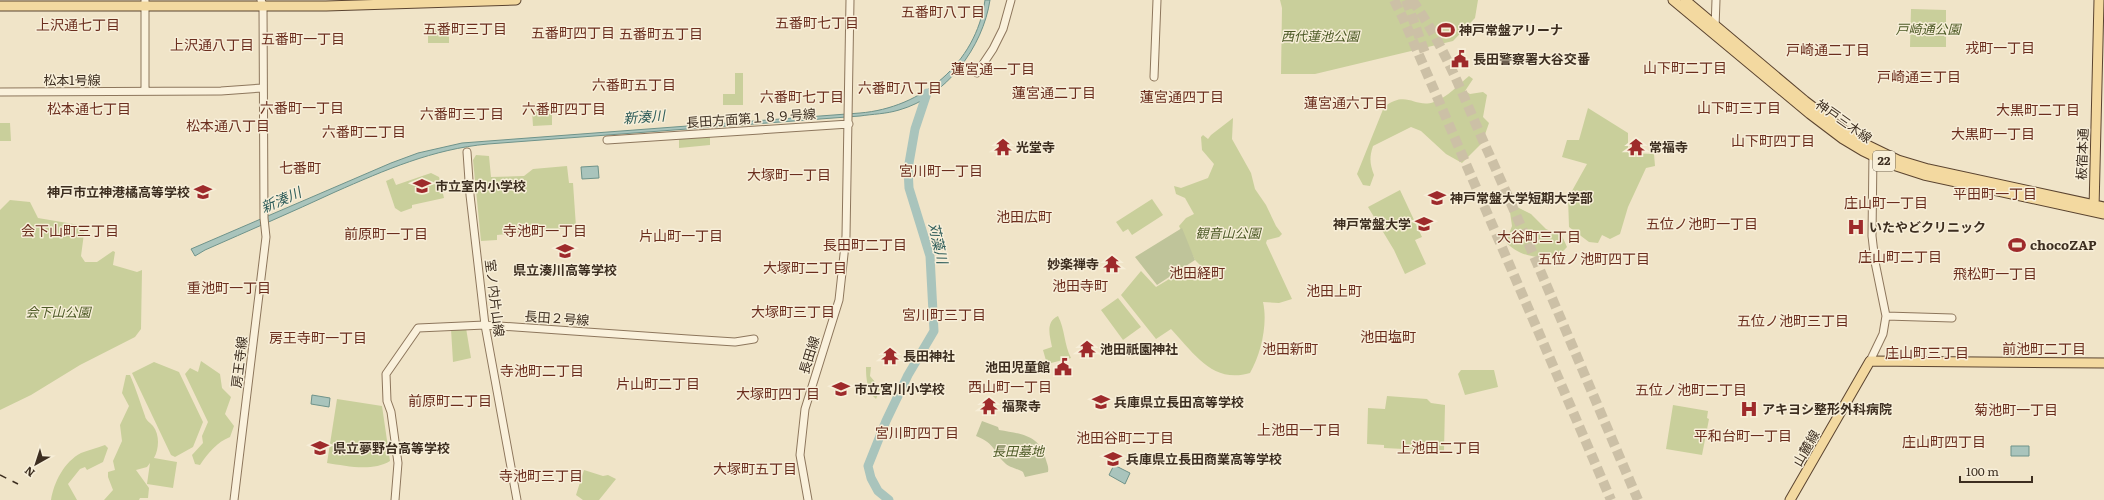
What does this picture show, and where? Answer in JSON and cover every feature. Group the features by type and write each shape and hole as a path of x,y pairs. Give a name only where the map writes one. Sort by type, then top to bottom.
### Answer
{"main road":[{"path":"0,6 145,3 417,5 516,0"},
{"name":"神戸三木線","path":"1674,0 1715,30 1833,123 1873,152 1934,171 2094,210 2104,207"},
{"name":"神戸三木線","path":"1685,0 1715,30"},
{"name":"板宿本通","path":"2094,0 2094,210"},
{"name":"板宿本通","path":"2094,210 2099,0"},
{"path":"1870,361 2104,363"},
{"name":"山麓線","path":"1790,500 1870,361"}],"street":[{"name":"長田線","path":"808,500 800,449 805,410 840,294 847,231 850,0"},
{"path":"977,73 993,48 1002,29 1011,0"},
{"path":"1154,78 1157,0"},
{"path":"1715,30 1716,0"},
{"path":"145,3 145,91"},
{"path":"262,3 262,88"},
{"name":"松本1号線","path":"0,92 221,91 262,88"},
{"name":"房王寺線","path":"234,500 265,241 262,88"},
{"name":"長田方面第１８９号線","path":"607,140 849,124"},
{"name":"室ノ内片山線","path":"466,152 486,325 517,500"},
{"path":"1870,361 1883,334 1886,316 1875,262 1873,242 1873,152"},
{"path":"1886,316 1952,318"},
{"name":"長田２号線","path":"396,500 398,463 391,412 387,401 386,374 418,328 486,325 627,336 735,342 754,339"}],"green space":[{"name":"西代蓮池公園","path":"1280,0 1478,0 1475,18 1453,41 1315,74 1281,74 1282,8"},
{"name":"戸崎通公園","path":"1911,9 1946,10 1946,47 1910,47"},
{"path":"428,29 449,29 449,43 428,43"},
{"path":"735,73 743,73 743,105 723,105 723,94 735,94"},
{"path":"1469,76 1473,79 1465,91 1470,94 1483,92 1487,95 1483,117 1489,123 1482,143 1462,163 1446,154 1421,131 1411,127 1373,146 1370,161 1374,175 1370,186 1363,185 1357,174 1384,107 1392,102 1405,99 1421,103 1434,102 1448,94"},
{"path":"1588,108 1628,133 1628,153 1654,154 1655,166 1646,168 1628,207 1620,234 1610,239 1602,235 1598,243 1589,242 1569,227 1568,198 1587,164 1562,157 1567,140 1579,140"},
{"path":"548,110 548,114 552,114 552,125 533,126 532,111"},
{"name":"観音山公園","path":"1233,118 1232,139 1251,173 1255,189 1266,205 1276,226 1282,234 1279,237 1267,240 1266,243 1292,299 1279,303 1263,302 1265,320 1257,357 1250,373 1237,375 1225,374 1214,370 1205,364 1171,329 1156,339 1121,295 1141,271 1156,287 1186,269 1206,271 1195,260 1179,226 1186,218 1194,214 1185,198 1176,194 1174,186 1181,188 1208,178 1214,164 1202,150 1201,137 1203,135 1208,139"},
{"path":"0,123 10,123 11,141 0,141"},
{"path":"710,136 710,145 679,148 679,138"},
{"path":"476,155 489,156 491,177 524,176 533,169 567,166 569,183 573,183 576,227 497,235 497,240 481,241 473,160"},
{"path":"431,173 439,177 444,198 412,205 412,208 401,212 395,208 386,181 393,178 396,185"},
{"path":"1400,190 1422,237 1415,240 1426,264 1405,274 1394,250 1368,207"},
{"path":"1152,199 1163,215 1132,235 1128,229 1123,232 1116,222"},
{"name":"会下山公園","path":"10,200 30,202 38,218 85,226 81,256 85,262 97,262 113,251 115,252 113,265 137,272 142,270 141,329 135,337 80,365 31,395 0,410 0,210"},
{"path":"1517,207 1531,214 1546,229 1562,236 1567,247 1553,256 1545,257 1527,255 1512,248 1506,242 1512,226 1510,212"},
{"path":"1182,228 1195,260 1157,285 1135,257"},
{"path":"1118,298 1141,327 1123,340 1101,310"},
{"path":"1058,316 1071,358 1047,364 1043,350 1052,347 1049,330 1051,322"},
{"path":"466,328 471,358 453,362 451,329"},
{"path":"201,361 220,374 222,388 231,397 225,414 234,426 230,437 213,448 200,465 195,464 192,455 203,443 202,436 208,422 185,374 190,368 198,372"},
{"path":"154,362 179,372 203,422 193,447 175,457 171,455 132,373"},
{"path":"866,367 871,367 870,376 875,382 875,386 880,389 876,399 869,389"},
{"path":"1461,370 1494,370 1498,387 1465,395 1458,374"},
{"path":"126,375 130,375 146,418 153,426 157,434 158,446 154,458 177,462 173,488 147,484 150,463 147,467 136,470 149,488 148,498 140,498 139,500 104,500 113,490 108,477 108,472 115,470 113,461 122,441 120,425 129,406 122,393"},
{"path":"1387,396 1427,399 1431,403 1445,405 1444,451 1384,448 1384,445 1367,444 1368,408 1385,409"},
{"path":"337,399 382,406 390,461 367,467 351,467 327,463"},
{"path":"1673,405 1708,411 1707,418 1709,419 1702,455 1666,449"},
{"name":"長田墓地","path":"982,421 998,427 999,430 1029,437 1035,441 1043,452 1048,466 1048,472 1025,477 1023,472 1007,465 991,445 976,436"},
{"path":"105,445 108,448 103,462 87,470 85,467 80,469 68,484 77,500 51,500 57,480 65,467 81,453"},
{"path":"584,470 603,476 608,475 616,479 599,500 583,500 576,495"}],"water":[{"path":"985,0 990,0 986,18 971,52 960,68 947,82 932,94 899,110 860,116 488,144 468,147 429,156 391,168 205,250 195,256 191,249 391,163 418,153 462,143 860,113 883,109 904,102 924,92 942,79 958,63 970,44 980,23"},
{"path":"598,166 599,178 582,179 581,167"},
{"path":"312,395 330,398 329,407 311,404"},
{"path":"2011,446 2029,446 2029,456 2011,456"},
{"path":"1114,465 1130,473 1125,484 1109,475"}],"waterway":[{"name":"苅藻川","path":"889,500 878,491 871,478 868,466 886,421 908,375 934,331 930,256 909,188 908,169 915,129 927,93"}],"tunnel":[{"path":"1394,0 1611,500"},
{"path":"1406,0 1425,53"},
{"path":"1412,0 1435,37 1455,76 1528,242 1638,500"}],"railway":[{"path":"0,475 18,484"}],"place":[{"name":"神戸常盤アリーナ","path":"1446,30"},
{"name":"長田警察署大谷交番","path":"1460,59"},
{"name":"光堂寺","path":"1003,147"},
{"name":"常福寺","path":"1636,147"},
{"name":"市立室内小学校","path":"422,186"},
{"name":"神戸市立神港橘高等学校","path":"203,192"},
{"name":"神戸常盤大学短期大学部","path":"1437,198"},
{"name":"神戸常盤大学","path":"1424,224"},
{"name":"いたやどクリニック","path":"1856,227"},
{"name":"chocoZAP","path":"2017,245"},
{"name":"県立湊川高等学校","path":"565,251"},
{"name":"妙楽禅寺","path":"1112,264"},
{"name":"池田祇園神社","path":"1087,349"},
{"name":"長田神社","path":"890,356"},
{"name":"池田児童館","path":"1063,367"},
{"name":"市立宮川小学校","path":"841,389"},
{"name":"兵庫県立長田高等学校","path":"1101,402"},
{"name":"福聚寺","path":"989,406"},
{"name":"アキヨシ整形外科病院","path":"1749,409"},
{"name":"県立夢野台高等学校","path":"320,448"},
{"name":"兵庫県立長田商業高等学校","path":"1113,459"}],"district":[{"name":"五番町八丁目","path":"943,12"},
{"name":"五番町七丁目","path":"817,23"},
{"name":"上沢通七丁目","path":"78,25"},
{"name":"五番町三丁目","path":"465,29"},
{"name":"五番町四丁目","path":"573,33"},
{"name":"五番町五丁目","path":"661,34"},
{"name":"五番町一丁目","path":"303,39"},
{"name":"上沢通八丁目","path":"212,45"},
{"name":"戎町一丁目","path":"2000,48"},
{"name":"戸崎通二丁目","path":"1828,50"},
{"name":"山下町二丁目","path":"1685,68"},
{"name":"蓮宮通一丁目","path":"993,69"},
{"name":"戸崎通三丁目","path":"1919,77"},
{"name":"六番町五丁目","path":"634,85"},
{"name":"六番町八丁目","path":"900,88"},
{"name":"蓮宮通二丁目","path":"1054,93"},
{"name":"六番町七丁目","path":"802,97"},
{"name":"蓮宮通四丁目","path":"1182,97"},
{"name":"蓮宮通六丁目","path":"1346,103"},
{"name":"六番町一丁目","path":"302,108"},
{"name":"山下町三丁目","path":"1739,108"},
{"name":"松本通七丁目","path":"89,109"},
{"name":"六番町四丁目","path":"564,109"},
{"name":"大黒町二丁目","path":"2038,110"},
{"name":"六番町三丁目","path":"462,114"},
{"name":"松本通八丁目","path":"228,126"},
{"name":"六番町二丁目","path":"364,132"},
{"name":"大黒町一丁目","path":"1993,134"},
{"name":"山下町四丁目","path":"1773,141"},
{"name":"七番町","path":"300,168"},
{"name":"宮川町一丁目","path":"941,171"},
{"name":"大塚町一丁目","path":"789,175"},
{"name":"平田町一丁目","path":"1995,194"},
{"name":"庄山町一丁目","path":"1886,203"},
{"name":"池田広町","path":"1024,217"},
{"name":"五位ノ池町一丁目","path":"1702,224"},
{"name":"会下山町三丁目","path":"70,231"},
{"name":"寺池町一丁目","path":"545,231"},
{"name":"前原町一丁目","path":"386,234"},
{"name":"片山町一丁目","path":"681,236"},
{"name":"大谷町三丁目","path":"1539,237"},
{"name":"長田町二丁目","path":"865,245"},
{"name":"庄山町二丁目","path":"1900,257"},
{"name":"五位ノ池町四丁目","path":"1594,259"},
{"name":"大塚町二丁目","path":"805,268"},
{"name":"池田経町","path":"1197,273"},
{"name":"飛松町一丁目","path":"1995,274"},
{"name":"池田寺町","path":"1080,286"},
{"name":"重池町一丁目","path":"229,288"},
{"name":"池田上町","path":"1334,291"},
{"name":"大塚町三丁目","path":"793,312"},
{"name":"宮川町三丁目","path":"944,315"},
{"name":"五位ノ池町三丁目","path":"1793,321"},
{"name":"池田塩町","path":"1388,337"},
{"name":"房王寺町一丁目","path":"318,338"},
{"name":"池田新町","path":"1290,349"},
{"name":"前池町二丁目","path":"2044,349"},
{"name":"庄山町三丁目","path":"1927,353"},
{"name":"寺池町二丁目","path":"542,371"},
{"name":"片山町二丁目","path":"658,384"},
{"name":"西山町一丁目","path":"1010,387"},
{"name":"五位ノ池町二丁目","path":"1691,390"},
{"name":"大塚町四丁目","path":"778,394"},
{"name":"前原町二丁目","path":"450,401"},
{"name":"菊池町一丁目","path":"2016,410"},
{"name":"上池田一丁目","path":"1299,430"},
{"name":"宮川町四丁目","path":"917,433"},
{"name":"平和台町一丁目","path":"1743,436"},
{"name":"池田谷町二丁目","path":"1125,438"},
{"name":"庄山町四丁目","path":"1944,442"},
{"name":"上池田二丁目","path":"1439,448"},
{"name":"大塚町五丁目","path":"755,469"},
{"name":"寺池町三丁目","path":"541,476"}],"water label":[{"name":"新湊川","path":"644,117"},
{"name":"新湊川","path":"281,200"}]}
